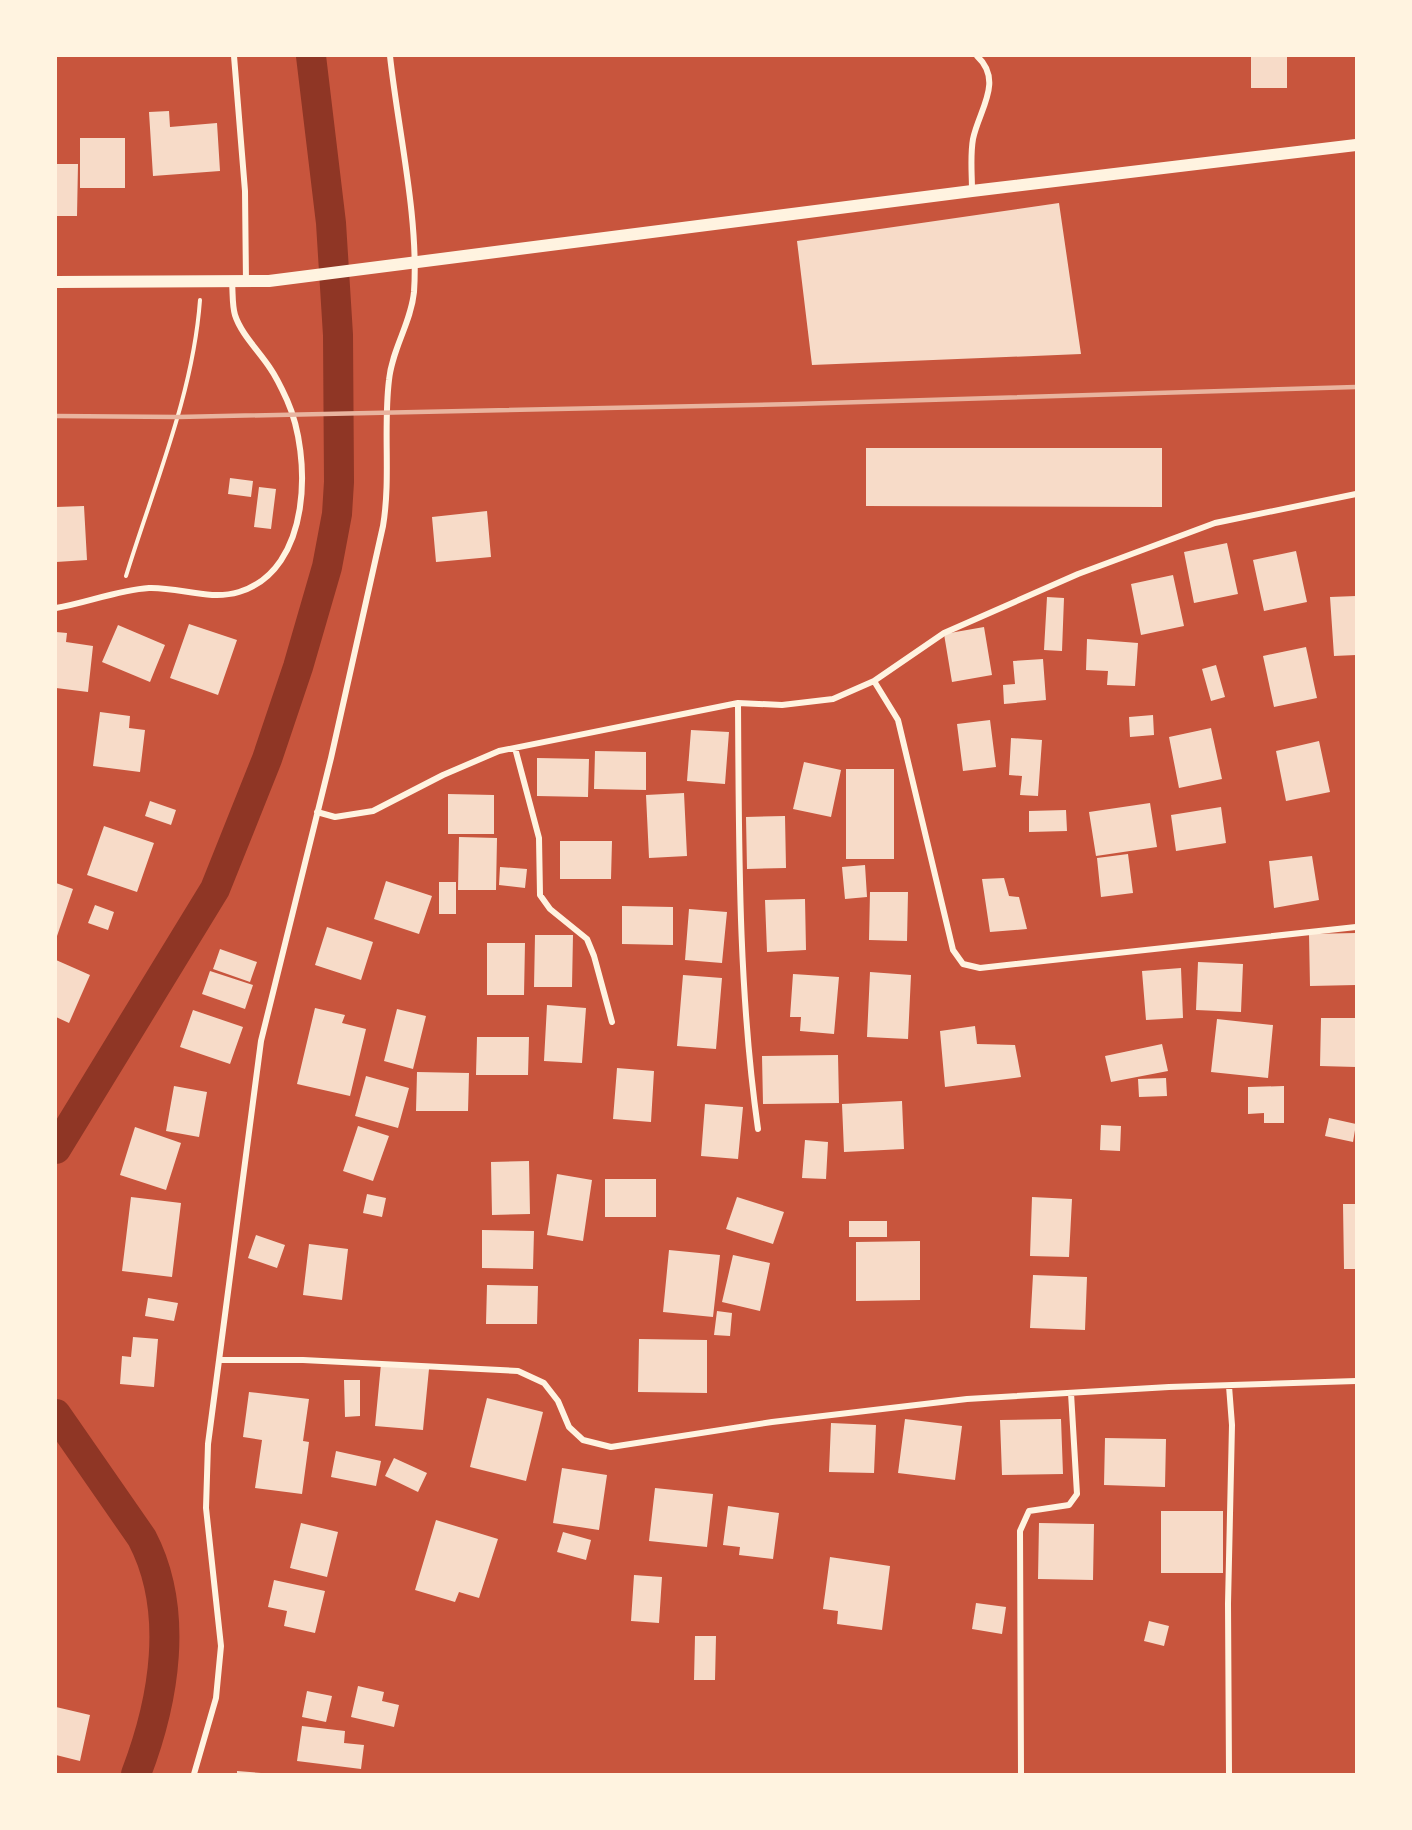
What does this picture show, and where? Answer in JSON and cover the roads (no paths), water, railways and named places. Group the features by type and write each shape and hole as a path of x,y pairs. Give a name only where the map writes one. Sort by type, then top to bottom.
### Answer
{"main road":[{"path":"56,282 246,283 269,281 972,191 1356,145"}],"street":[{"path":"234,56 245,191 246,283"},
{"path":"194,1774 210,1722 220,1674 220,1618 206,1508 206,1477 261,1041 383,526 388,488 387,425 391,366 412,304 415,264 390,56"},
{"path":"972,191 971,154 974,134 991,86 984,62 977,56"},
{"path":"56,608 127,591 157,589 216,596 239,592 259,582 279,561 293,531 304,480 297,427 276,377 238,322 234,308 232,283"},
{"path":"317,812 335,817 373,811 442,775 499,751 738,703 782,705 833,699 874,681 944,633 1078,573 1215,523 1356,494"},
{"path":"874,681 898,720 953,950 963,964 980,968 1356,927"},
{"path":"738,703 739,811 748,1057 758,1129"},
{"path":"515,748 539,838 540,895 550,909 587,939 612,1022"},
{"path":"220,1360 303,1360 518,1371 544,1383 558,1401 569,1427 583,1440 610,1447 772,1422 955,1401 1071,1393 1356,1381"},
{"path":"1229,1386 1232,1425 1228,1604 1229,1774"},
{"path":"1021,1774 1020,1531 1029,1511 1069,1505 1077,1494 1071,1393"}],"waterway":[{"path":"56,1149 215,889 267,759 298,667 327,567 337,514 339,482 338,335 331,223 311,56"},
{"path":"56,1414 142,1538 154,1566 161,1595 164,1656 160,1686 154,1717 136,1774"}],"railway":[{"path":"56,416 178,417 795,404 1356,387"}]}
